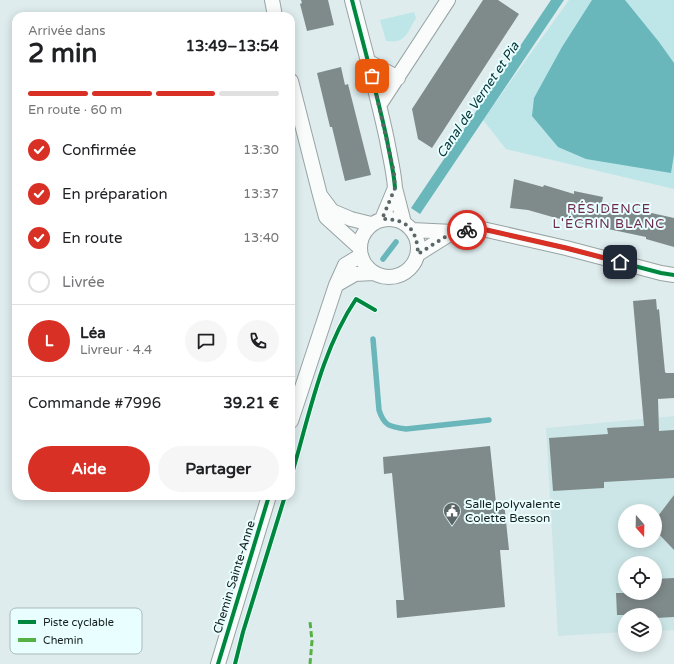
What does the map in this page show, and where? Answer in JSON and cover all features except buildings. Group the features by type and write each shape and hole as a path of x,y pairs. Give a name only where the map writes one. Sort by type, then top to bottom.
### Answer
{"street":[{"path":"272,0 274,12"},
{"path":"352,0 380,104 389,154 394,172 395,188 408,227 418,241 418,254"},
{"path":"380,104 448,0"},
{"path":"369,62 398,78"},
{"path":"295,97 326,217 360,251"},
{"path":"373,273 365,266 360,251 362,234 377,222 395,188"},
{"path":"320,195 332,211 351,219 377,222 394,219 408,227 453,232 478,228 674,275"},
{"path":"336,285 355,274 373,273 391,278 408,270 418,254 453,232"},
{"path":"295,409 336,285 345,265 360,251"},
{"name":"Chemin Sainte-Anne","path":"218,664 268,500"}],"shaded area":[{"path":"569,0 674,0 674,189 506,149 483,120"},
{"path":"414,12 416,18 408,33 398,41 386,41 380,20"},
{"path":"674,416 674,630 662,631 662,608 618,608 618,632 558,636 546,428"}],"water":[{"name":"Canal de Vernet et Pia","path":"551,0 564,0 420,214 411,208"},
{"path":"592,0 625,0 674,63 674,154 671,173 586,159 558,147 532,116 534,98 562,47"}],"waterway":[{"path":"383,259 396,242"},
{"path":"373,339 379,410 383,419 388,425 406,429 489,420"}],"marked path":[{"path":"310,622 312,641 310,664"}],"cycle path":[{"path":"352,0 375,87 393,170 395,188"},
{"path":"453,232 478,228 674,275"},
{"path":"295,462 317,385 325,362 344,319 356,299 375,310"},
{"path":"218,664 268,500"},
{"path":"235,664 243,632 284,500"}],"way so far":[{"path":"372,76 380,104 389,154 394,172 395,188 382,219 394,219 404,223 412,230 418,241 418,254 453,232 467,230"}],"place":[{"name":"Salle polyvalente Colette Besson","path":"452,526"}],"district":[{"name":"RÉSIDENCE L'ÉCRIN BLANC","path":"609,216"}],"route":[{"path":"467,230 478,228 620,262"}]}
